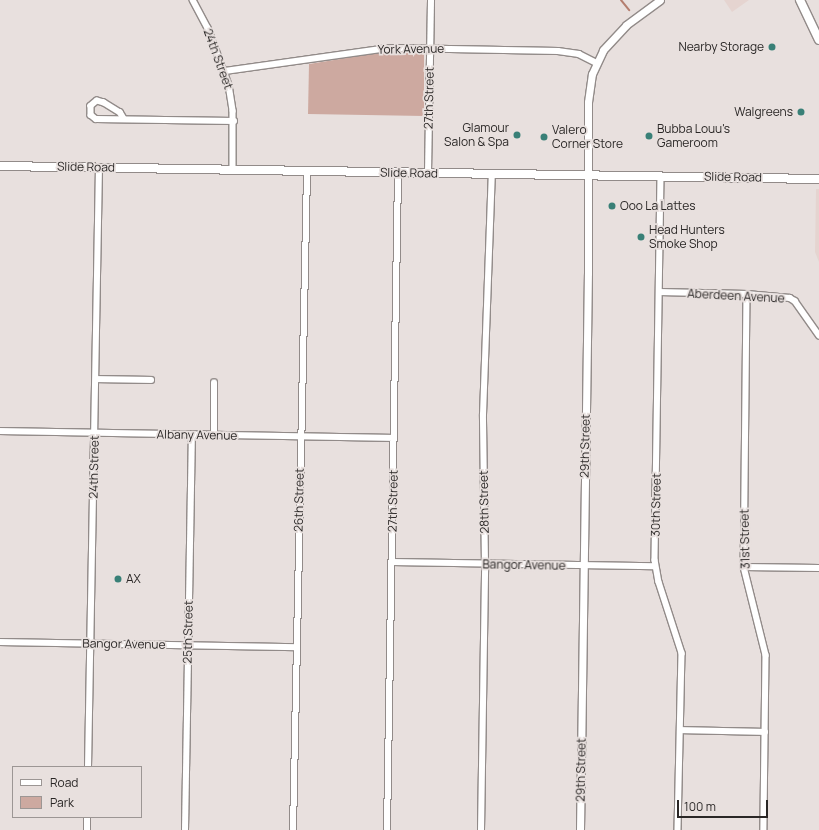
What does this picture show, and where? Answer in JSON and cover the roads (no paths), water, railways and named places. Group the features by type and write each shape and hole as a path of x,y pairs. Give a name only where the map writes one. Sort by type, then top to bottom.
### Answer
{"main road":[{"path":"800,0 819,40"},
{"name":"Slide Road","path":"0,166 819,179"}],"street":[{"name":"24th Street","path":"193,0 208,28 224,71 231,98 234,121 233,170"},
{"name":"27th Street","path":"428,173 431,0"},
{"name":"29th Street","path":"580,830 588,273 586,175 588,102 590,83 603,50 617,32 660,0"},
{"name":"York Avenue","path":"224,71 382,49 430,48 558,50 579,54 597,63"},
{"path":"123,118 120,113 104,103 97,101 91,106 91,115 96,119 123,118 234,121"},
{"name":"24th Street","path":"88,766 99,168"},
{"name":"26th Street","path":"293,830 307,171"},
{"name":"27th Street","path":"387,830 398,172"},
{"name":"28th Street","path":"481,830 485,564 483,415 492,174"},
{"name":"30th Street","path":"661,176 655,566 682,654 678,830"},
{"name":"Aberdeen Avenue","path":"659,292 747,294 790,298 795,301 819,335"},
{"name":"31st Street","path":"747,294 744,568 766,655 764,830"},
{"path":"96,379 151,380"},
{"path":"214,383 214,435"},
{"name":"Albany Avenue","path":"0,431 394,438"},
{"name":"25th Street","path":"185,830 192,435"},
{"name":"Bangor Avenue","path":"392,562 655,566"},
{"path":"744,568 819,568"},
{"name":"Bangor Avenue","path":"0,642 296,646"},
{"path":"680,730 765,732"},
{"path":"87,818 87,830"}],"waterway":[{"path":"621,0 629,10"}],"place":[{"name":"Nearby Storage","path":"772,47"},
{"name":"Walgreens","path":"801,112"},
{"name":"Glamour Salon & Spa","path":"517,135"},
{"name":"Bubba Louu's Gameroom","path":"649,136"},
{"name":"Valero Corner Store","path":"544,137"},
{"name":"Ooo La Lattes","path":"612,206"},
{"name":"Head Hunters Smoke Shop","path":"641,237"},
{"name":"AX","path":"118,579"}]}
